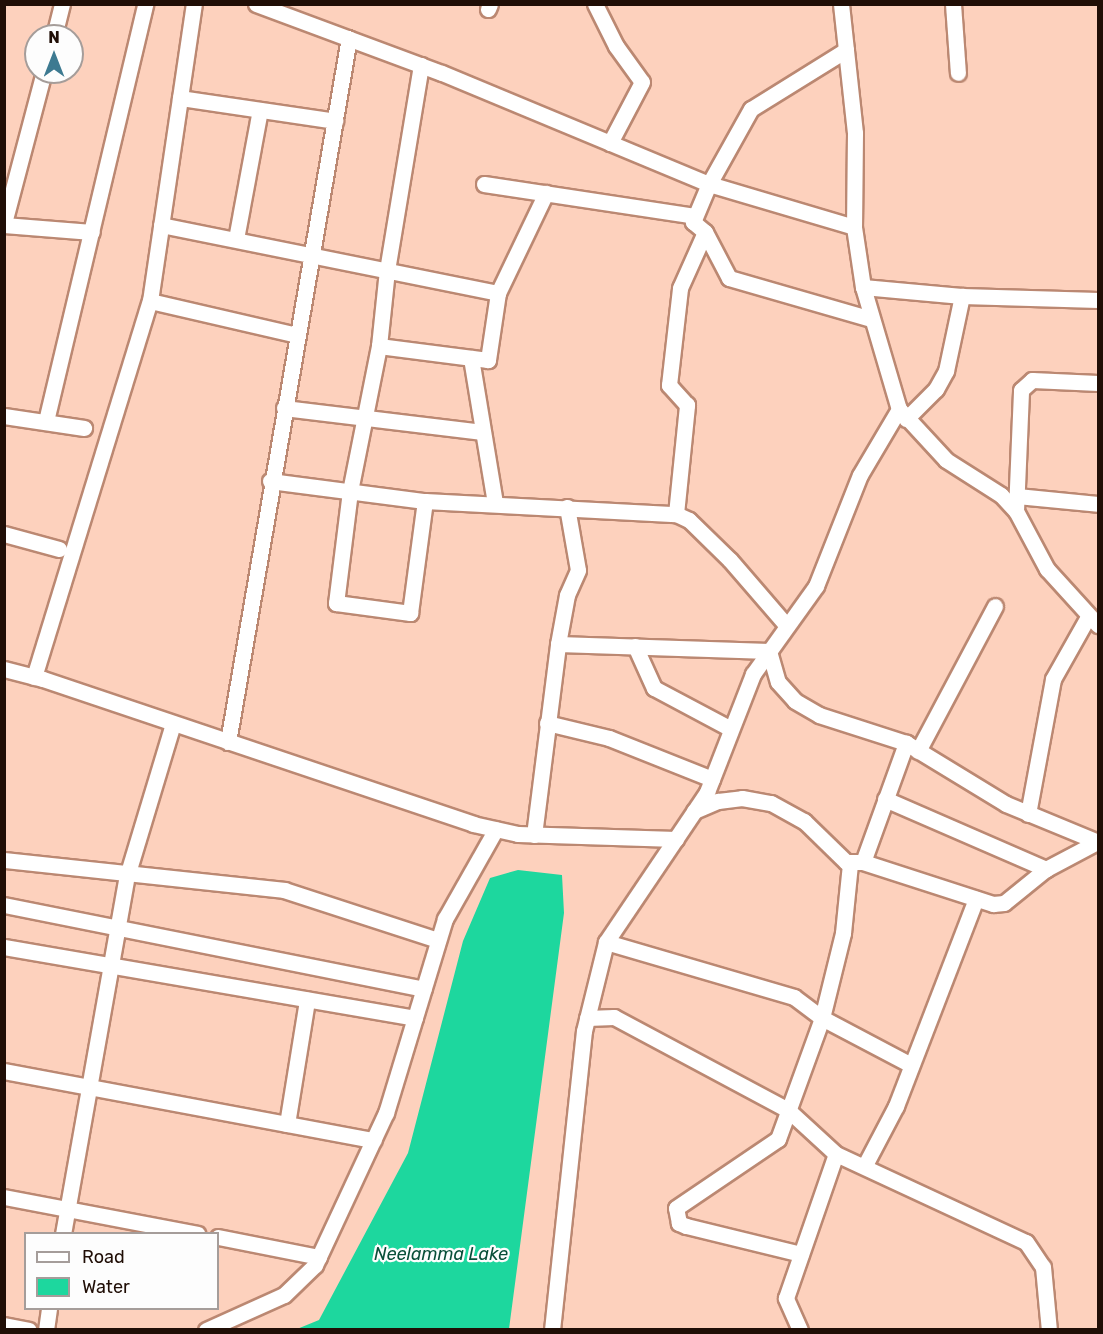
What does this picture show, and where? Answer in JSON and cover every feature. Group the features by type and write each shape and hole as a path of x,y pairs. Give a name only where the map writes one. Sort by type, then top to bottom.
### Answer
{"street":[{"path":"57,24 62,4"},
{"path":"46,422 145,4"},
{"path":"34,677 150,301 194,4"},
{"path":"256,4 421,65 709,184 854,227"},
{"path":"595,4 616,46 642,82 610,143"},
{"path":"841,4 855,133 854,227 863,287 871,319 902,414 946,460 1017,503 1098,504"},
{"path":"953,4 958,73"},
{"path":"228,742 270,481 313,254 349,38"},
{"path":"846,50 751,109 709,184 693,222 705,232 729,278 871,319"},
{"path":"421,65 387,270 379,346 350,491 336,603 410,614 425,501"},
{"path":"41,84 4,224 92,232"},
{"path":"180,98 335,121"},
{"path":"236,239 260,110"},
{"path":"484,184 695,216"},
{"path":"379,346 488,360 498,293 546,194"},
{"path":"161,225 498,293"},
{"path":"676,514 687,405 669,385 680,288 705,232"},
{"path":"863,287 962,296 1098,300"},
{"path":"552,1329 587,1018 606,942 676,839 712,779 753,674 816,586 860,475 902,414 936,389 946,371 962,296"},
{"path":"150,301 297,335"},
{"path":"471,357 481,432 495,503"},
{"path":"1028,813 1053,679 1093,621 1047,568 1017,503 1019,396 1025,384 1032,380 1098,384"},
{"path":"284,408 481,432"},
{"path":"4,416 84,428"},
{"path":"270,481 425,501 676,514 689,520 730,560 787,626"},
{"path":"534,835 558,644 567,595 578,570 567,507"},
{"path":"4,534 59,549"},
{"path":"801,1254 686,1226 676,1216 676,1208 726,1178 778,1139 822,1018 843,933 856,863 912,747 994,606"},
{"path":"558,644 769,651"},
{"path":"635,646 654,688 731,729"},
{"path":"769,651 778,682 795,701 819,715 912,747 1028,813 1098,842"},
{"path":"4,669 496,829 534,835 676,839"},
{"path":"63,1232 127,876 173,723"},
{"path":"547,723 609,738 712,779"},
{"path":"694,811 718,801 742,798 771,802 804,821 856,863 975,899 1004,903 1046,869 1098,842"},
{"path":"885,800 1046,869"},
{"path":"206,1329 284,1295 319,1257 386,1113 445,919 496,829"},
{"path":"4,860 127,876 284,890 438,940"},
{"path":"865,1166 896,1106 975,899"},
{"path":"4,905 424,988"},
{"path":"606,942 697,972 794,997 822,1018 911,1065"},
{"path":"4,947 110,968 415,1018"},
{"path":"287,1124 308,1000"},
{"path":"587,1018 615,1017 788,1110 836,1154 1026,1242 1044,1267 1049,1329"},
{"path":"4,1071 374,1140"},
{"path":"800,1329 786,1298 836,1154"},
{"path":"4,1197 193,1232"},
{"path":"219,1237 319,1257"},
{"path":"46,1329 50,1310"},
{"path":"4,1325 29,1329"}],"water":[{"name":"Neelamma Lake","path":"518,870 562,875 564,913 509,1329 297,1329 319,1320 408,1153 463,941 490,878"}]}
